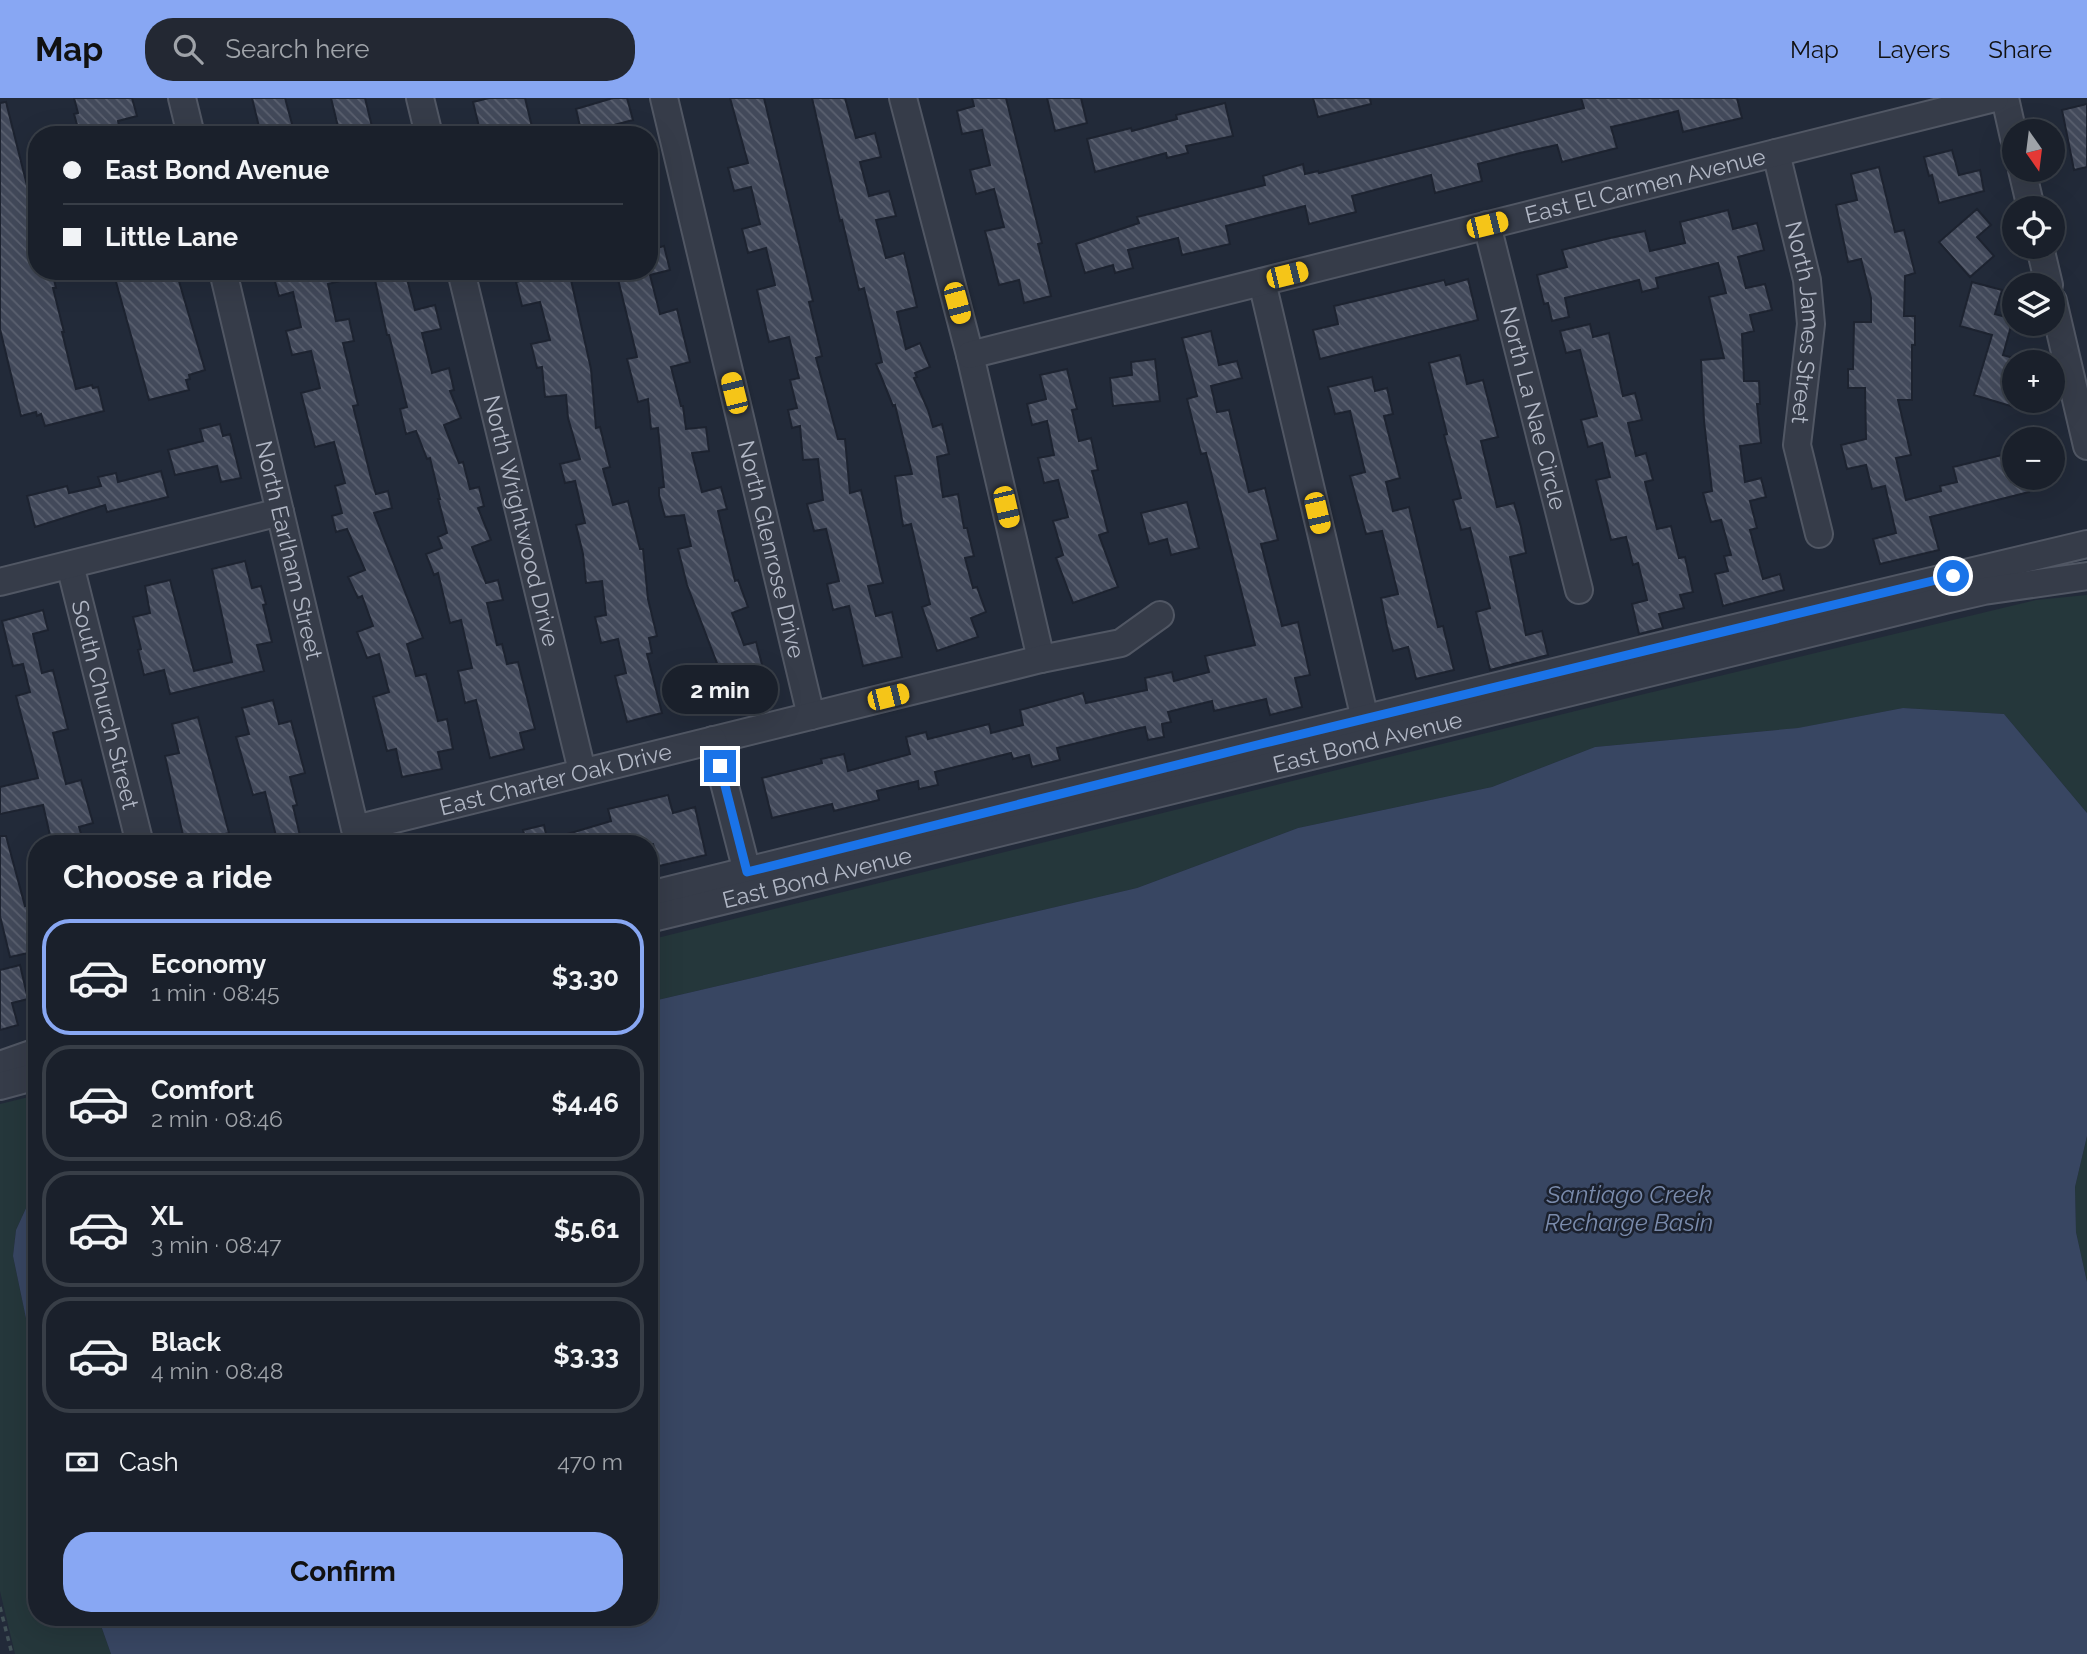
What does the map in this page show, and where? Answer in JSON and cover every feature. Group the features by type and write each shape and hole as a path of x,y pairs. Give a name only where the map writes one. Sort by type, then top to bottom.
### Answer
{"street":[{"path":"182,98 189,126"},
{"path":"420,98 427,126"},
{"name":"North Glenrose Drive","path":"664,98 811,716"},
{"path":"903,98 970,355 1041,659"},
{"name":"East El Carmen Avenue","path":"970,355 1995,98"},
{"path":"2005,98 2010,119"},
{"name":"North James Street","path":"1776,153 1807,280 1811,324 1797,445 1819,534"},
{"name":"North La Nae Circle","path":"1487,225 1578,590"},
{"name":"North Earlham Street","path":"225,280 355,829"},
{"name":"North Wrightwood Drive","path":"463,280 582,771"},
{"path":"1262,282 1368,730"},
{"path":"2061,336 2087,446"},
{"path":"1,579 70,565 280,512"},
{"name":"East Bond Avenue","path":"1368,730 1697,637 2087,544"},
{"name":"South Church Street","path":"70,565 138,835"},
{"name":"East Bond Avenue","path":"658,916 750,883 1368,730 1958,597 2087,576"},
{"name":"East Charter Oak Drive","path":"355,829 1041,659 1121,643 1160,615"},
{"path":"713,740 750,883"},
{"name":"East Bond Avenue","path":"658,894 750,883"},
{"path":"0,1065 28,1055"},
{"path":"0,1086 28,1078"}],"path":[{"path":"0,1607 12,1654"}],"shaded area":[{"path":"2087,595 2087,813 2004,714 1903,708 1799,728 1595,747 1492,787 1298,828 1137,888 658,1000 658,938 2036,600"},
{"path":"28,1097 28,1206 16,1230 13,1256 28,1328 28,1626 101,1626 111,1654 15,1654 0,1591 0,1104"},
{"path":"2087,1136 2087,1282 2076,1232 2075,1187"}],"water":[{"name":"Santiago Creek Recharge Basin","path":"1903,708 2004,714 2087,813 2087,1136 2075,1187 2076,1232 2087,1282 2087,1654 111,1654 101,1626 658,1626 658,1000 1137,888 1298,828 1492,787 1595,747 1798,728"},
{"path":"27,1206 28,1328 13,1256 16,1230"}],"building":[{"path":"74,98 132,98 137,116 118,121 119,126 77,126 74,114 78,113"},
{"path":"252,98 285,98 293,126 259,126"},
{"path":"331,98 365,98 372,126 338,126"},
{"path":"489,98 525,98 532,126 479,126 473,102"},
{"path":"613,98 627,98 633,120 614,126 580,126 576,109"},
{"path":"730,98 764,98 813,301 809,302 822,356 816,358 838,439 845,439 850,493 861,490 883,583 868,586 876,616 892,612 902,657 863,666 849,606 833,610 827,584 839,581 826,529 814,531 807,504 823,500 818,459 803,460 800,426 792,428 788,410 797,408 790,380 799,378 789,337 769,342 757,290 775,285 766,248 748,253 742,229 760,224 751,187 734,191 728,168 748,163"},
{"path":"812,98 845,98 856,138 875,133 881,157 860,162 869,196 889,191 896,216 876,220 886,258 904,253 917,307 897,312 906,349 920,343 930,367 915,373 917,377 914,378 933,427 942,424 949,454 937,457 943,497 958,494 964,528 967,528 974,556 965,558 973,588 977,587 986,612 971,618 978,637 937,651 922,607 930,604 911,524 903,526 895,476 912,474 895,405 893,406 876,364 882,362 864,288 859,290 842,220 840,221"},
{"path":"972,98 1006,98 1042,243 1038,244 1051,296 1024,303 1019,280 999,285 985,231 1004,227 994,189 976,194 970,170 990,165 982,130 962,134 957,111 974,106"},
{"path":"1047,98 1081,98 1087,123 1055,131"},
{"path":"1313,98 1370,98 1371,104 1318,117"},
{"path":"1581,98 1737,98 1742,118 1683,132 1678,111 1611,127 1617,148 1562,162 1557,145 1524,152 1478,164 1482,181 1435,193 1431,175 1352,196 1356,212 1309,224 1305,206 1226,226 1230,244 1182,255 1178,238 1128,250 1133,268 1115,273 1113,265 1085,273 1076,244 1139,223 1137,217 1265,185 1263,176 1303,164 1305,174 1319,173 1584,108"},
{"path":"6,102 28,189 28,280 54,280 56,288 53,288 76,389 92,385 93,388 98,387 104,411 45,426 41,414 37,416 36,412 21,416 0,329 0,103"},
{"path":"1225,103 1233,136 1186,146 1188,153 1167,158 1166,153 1095,172 1087,139 1131,128 1132,131 1177,119 1176,115"},
{"path":"2087,104 2087,167 2074,170 2062,110"},
{"path":"1952,150 1959,175 1980,170 1984,191 1939,203 1924,157"},
{"path":"1879,167 1895,232 1904,230 1915,273 1905,276 1904,316 1915,316 1912,400 1898,400 1911,455 1896,458 1906,500 1941,491 1940,486 1957,482 1953,467 2002,455 2002,490 2029,492 1930,517 1939,550 1880,564 1873,539 1896,533 1885,486 1872,489 1866,465 1847,469 1841,445 1866,439 1865,388 1848,388 1848,369 1853,369 1854,322 1871,322 1871,298 1861,259 1848,262 1836,205 1857,200 1851,174"},
{"path":"1977,209 1991,225 1977,237 1994,256 1970,277 1939,242"},
{"path":"1728,210 1733,229 1757,223 1764,250 1738,257 1746,288 1765,284 1772,310 1750,315 1754,331 1742,334 1744,381 1759,381 1760,404 1757,404 1761,443 1740,446 1745,482 1761,478 1766,497 1750,501 1757,528 1750,530 1763,579 1780,574 1784,590 1723,606 1715,574 1728,571 1724,556 1731,555 1721,520 1711,522 1703,493 1712,491 1704,421 1701,360 1724,358 1709,297 1726,293 1718,263 1656,278 1658,288 1642,292 1639,280 1565,298 1569,317 1552,321 1548,303 1544,304 1537,275 1567,267 1562,250 1610,238 1645,231 1650,251 1685,243 1680,222"},
{"path":"664,246 670,270 658,273 658,248"},
{"path":"1468,279 1478,320 1320,359 1313,330 1338,324 1334,306 1444,280 1446,285"},
{"path":"116,280 179,280 205,370 189,375 190,379 186,380 189,390 149,400"},
{"path":"275,280 344,280 328,284 336,321 349,319 354,341 343,343 358,405 353,406 371,478 376,494 388,491 392,508 374,513 423,638 407,644 416,676 426,674 438,721 447,719 453,749 438,752 442,769 402,777 396,749 387,751 373,697 389,692 379,654 367,658 357,632 373,626 362,596 358,598 348,577 365,570 347,529 336,532 332,516 342,513 335,486 345,483 334,442 315,447 301,393 320,388 311,351 292,355 286,331 301,327 293,292 279,296"},
{"path":"375,280 407,280 415,310 435,305 441,329 422,333 432,373 449,368 454,390 450,391 461,418 444,425 459,463 463,462 470,489 479,487 484,506 478,508 491,540 472,547 486,583 498,580 503,600 487,603 497,645 502,644 507,664 518,662 535,729 520,733 524,749 490,758 476,700 465,703 458,671 472,668 461,620 450,623 438,573 434,575 426,554 442,548 438,537 447,533 440,499 430,458 427,459 416,431 406,434 400,409 407,407"},
{"path":"571,280 591,369 596,428 600,427 610,467 603,469 613,505 628,501 640,549 643,549 648,599 657,636 649,638 652,653 647,654 662,713 627,722 615,676 626,673 618,639 601,643 595,617 606,615 602,581 586,583 576,525 585,523 575,481 565,483 560,464 580,459 568,418 566,395 545,397 542,367 537,368 531,344 550,340 540,302 522,306 516,282"},
{"path":"618,280 651,280 660,314 677,309 690,362 671,367 683,406 686,429 706,427 709,451 692,453 702,492 721,487 727,509 718,511 735,581 738,580 748,607 732,613 744,645 756,642 764,672 752,676 756,692 728,699 725,685 714,688 709,669 718,666 687,585 678,549 691,546 684,515 665,517 659,495 659,488 664,487 658,428 651,429 648,399 638,402 627,359 637,357"},
{"path":"1972,282 2002,290 1995,314 2002,316 2002,336 2008,336 2004,350 2002,350 2002,403 1974,395 1992,335 1960,326"},
{"path":"1590,324 1593,337 1609,333 1623,396 1635,393 1642,420 1628,423 1636,456 1646,453 1653,480 1645,482 1657,529 1671,526 1679,558 1685,557 1693,592 1680,595 1684,608 1659,614 1663,628 1639,634 1632,604 1647,600 1638,563 1633,565 1626,537 1611,540 1596,480 1610,477 1602,443 1588,447 1581,420 1597,416 1580,350 1566,353 1560,331"},
{"path":"1211,331 1219,365 1237,361 1242,378 1211,386 1217,412 1229,410 1249,492 1265,488 1278,540 1261,544 1282,626 1298,622 1310,675 1295,678 1302,707 1270,715 1266,699 1214,711 1212,701 1168,712 1171,722 1162,724 1164,737 1148,740 1145,727 1130,730 1057,748 1060,760 1032,767 1029,755 1013,759 1011,753 935,772 938,785 919,789 918,781 877,791 879,800 834,811 832,804 772,818 762,778 822,763 821,759 844,754 848,771 910,754 906,737 926,732 928,739 989,724 991,733 1023,725 1020,710 1083,693 1086,703 1147,690 1145,678 1172,672 1174,681 1209,672 1205,656 1255,645 1206,453 1201,454 1187,399 1197,396 1182,338"},
{"path":"1460,355 1467,384 1483,380 1498,437 1481,441 1497,507 1514,503 1521,527 1526,553 1510,557 1526,635 1542,631 1548,655 1490,670 1476,612 1490,608 1470,528 1461,530 1453,500 1461,498 1429,363"},
{"path":"1155,359 1160,401 1113,406 1110,378 1132,375 1131,362"},
{"path":"1067,369 1077,409 1072,410 1079,441 1091,438 1098,470 1092,471 1108,532 1099,535 1118,587 1073,603 1056,558 1063,555 1053,521 1068,517 1058,480 1044,483 1038,458 1054,455 1047,421 1032,425 1027,404 1046,399 1040,375"},
{"path":"1372,377 1375,391 1387,388 1393,414 1384,416 1400,478 1386,482 1393,511 1409,507 1438,627 1443,626 1454,670 1416,679 1408,647 1393,651 1387,627 1381,598 1398,594 1382,531 1366,534 1350,476 1365,472 1350,411 1335,414 1328,387"},
{"path":"220,424 223,436 230,434 241,478 221,482 217,466 175,475 168,450 203,441 200,429"},
{"path":"161,471 168,497 107,512 105,505 35,527 27,496 67,486 69,493 101,486 98,477 116,473 118,482"},
{"path":"1187,502 1199,548 1171,555 1167,539 1149,544 1141,513"},
{"path":"245,561 252,588 261,586 266,604 263,605 272,642 257,645 264,671 170,694 164,670 144,675 138,650 141,649 133,617 150,613 145,586 170,580 194,671 232,662 212,569"},
{"path":"43,610 48,630 33,634 42,673 53,670 68,729 53,733 66,784 81,780 93,823 79,827 81,835 50,835 43,805 0,814 0,787 38,778 16,696 30,692 23,664 13,666 2,621"},
{"path":"273,700 279,724 291,721 305,773 290,777 297,805 293,806 300,835 276,835 265,792 253,795 236,737 249,734 242,708"},
{"path":"198,717 229,833 183,835 165,756 179,753 172,724"},
{"path":"668,795 673,813 695,807 706,855 659,866 658,835 564,835 611,821 608,809"},
{"path":"544,825 546,835 524,835 523,830"},
{"path":"0,836 6,836 25,906 28,906 28,953 10,957 0,916"},
{"path":"20,965 28,999 12,1003 18,1025 0,1030 0,970"}],"route":[{"path":"720,766 747,872 1953,576"}]}
